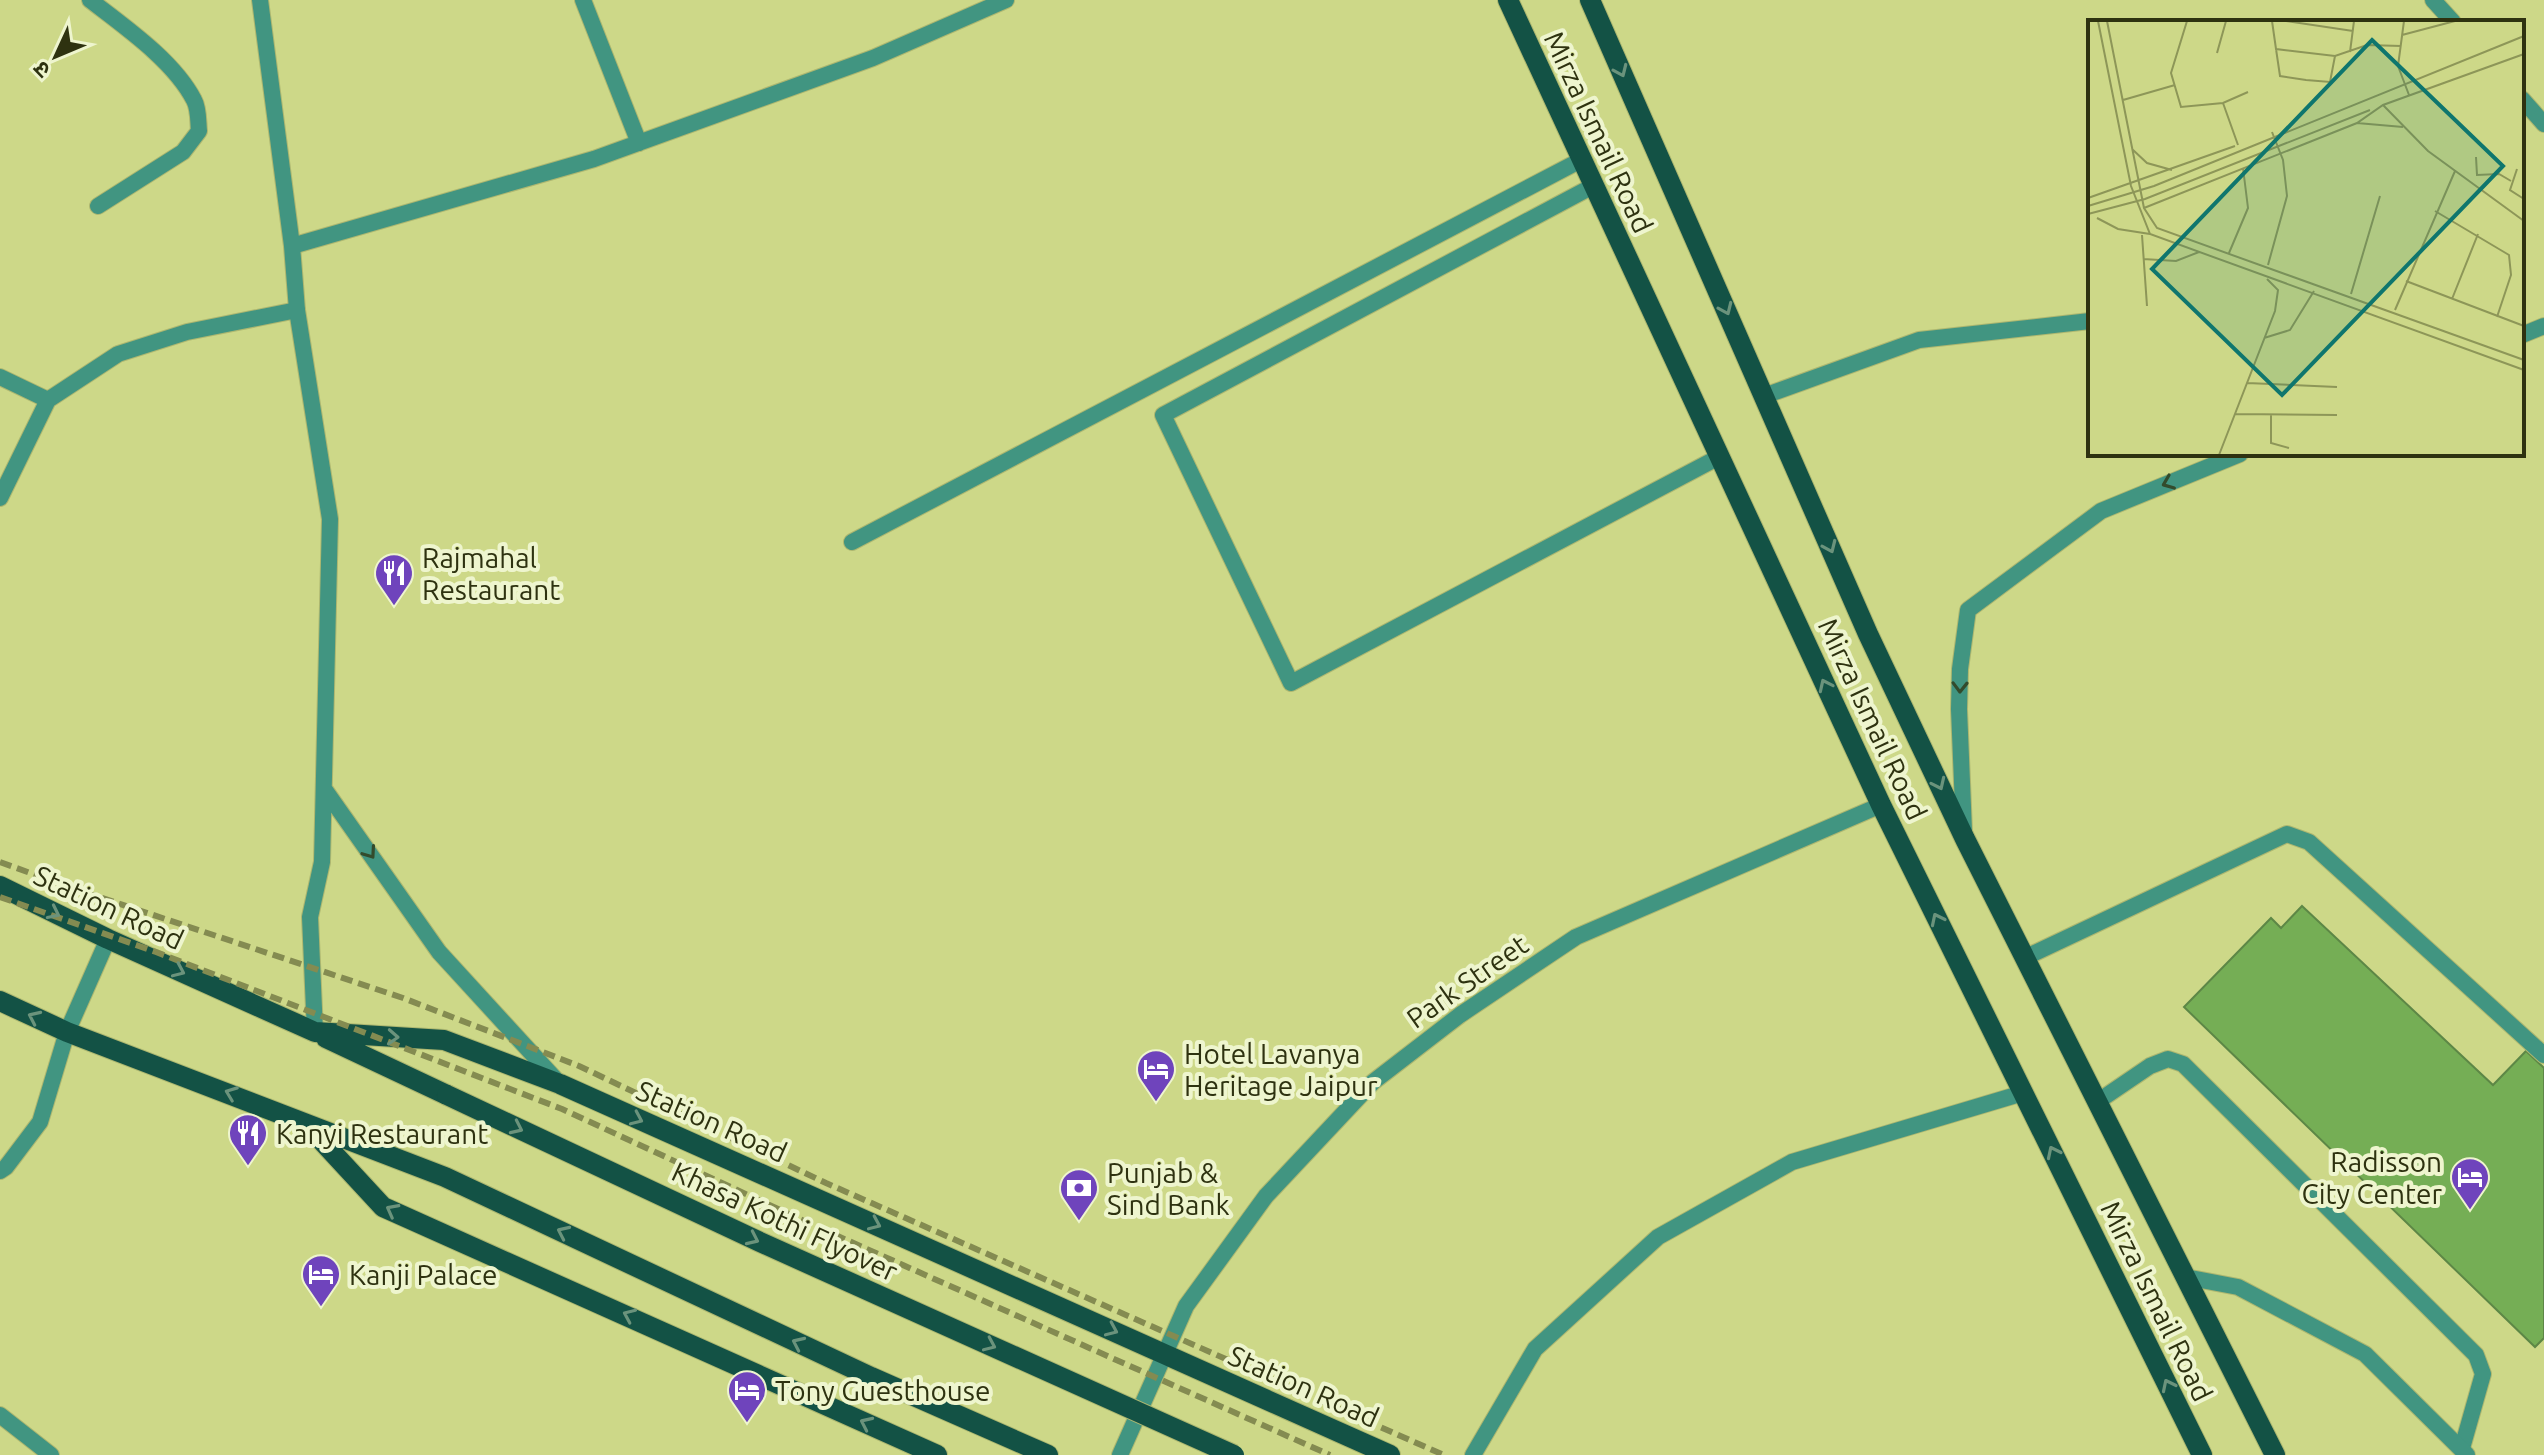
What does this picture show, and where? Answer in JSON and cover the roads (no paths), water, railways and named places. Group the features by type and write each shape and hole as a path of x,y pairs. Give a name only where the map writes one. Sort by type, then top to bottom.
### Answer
{"main road":[{"name":"Mirza Ismail Road","path":"1508,0 1881,805 2202,1455"},
{"name":"Mirza Ismail Road","path":"1590,0 1868,634 1965,839 2275,1455"},
{"name":"Station Road","path":"0,886 108,939 315,1032 444,1040 560,1084 1390,1455"},
{"path":"0,1001 67,1032 445,1177 871,1377 1048,1455"},
{"name":"Khasa Kothi Flyover","path":"315,1032 760,1242 1234,1455"},
{"path":"304,1121 383,1207 937,1455"}],"street":[{"path":"90,0 122,24 178,76 196,104 199,131 183,152 98,206"},
{"path":"260,0 292,246 297,310 330,519 322,862 310,917 315,1032"},
{"path":"583,0 639,143"},
{"path":"292,246 594,159 873,58 1006,0"},
{"path":"2433,0 2451,20"},
{"path":"2524,101 2544,124"},
{"path":"852,542 1581,160"},
{"path":"1593,186 1163,415 1169,429 1291,683 1719,457"},
{"path":"0,498 48,400 118,354 187,332 297,310"},
{"path":"1764,396 1919,340 2088,321"},
{"path":"2524,334 2544,326"},
{"path":"0,377 48,400"},
{"path":"1965,839 1959,709 1960,669 1968,610 2101,511 2235,456"},
{"path":"325,790 439,952 560,1084"},
{"name":"Park Street","path":"1120,1455 1186,1306 1266,1196 1373,1082 1435,1034 1576,937 1881,805"},
{"path":"2024,958 2287,834 2309,842 2544,1055"},
{"path":"0,1171 40,1122 67,1032 108,939"},
{"path":"2097,1102 2150,1066 2168,1059 2183,1064 2476,1355 2483,1374 2459,1453 2365,1354 2238,1287 2185,1277"},
{"path":"1473,1455 1535,1349 1658,1237 1792,1162 2023,1093"},
{"path":"0,1415 51,1455"}],"railway":[{"path":"0,862 403,998 579,1066 826,1183 1444,1455"},
{"path":"0,897 156,952 562,1109 804,1221 1330,1455"}],"place":[{"name":"Rajmahal Restaurant","path":"394,607"},
{"name":"Hotel Lavanya Heritage Jaipur","path":"1156,1103"},
{"name":"Kanyi Restaurant","path":"248,1167"},
{"name":"Radisson City Center","path":"2470,1211"},
{"name":"Punjab & Sind Bank","path":"1079,1222"},
{"name":"Kanji Palace","path":"321,1308"},
{"name":"Tony Guesthouse","path":"747,1424"}]}
